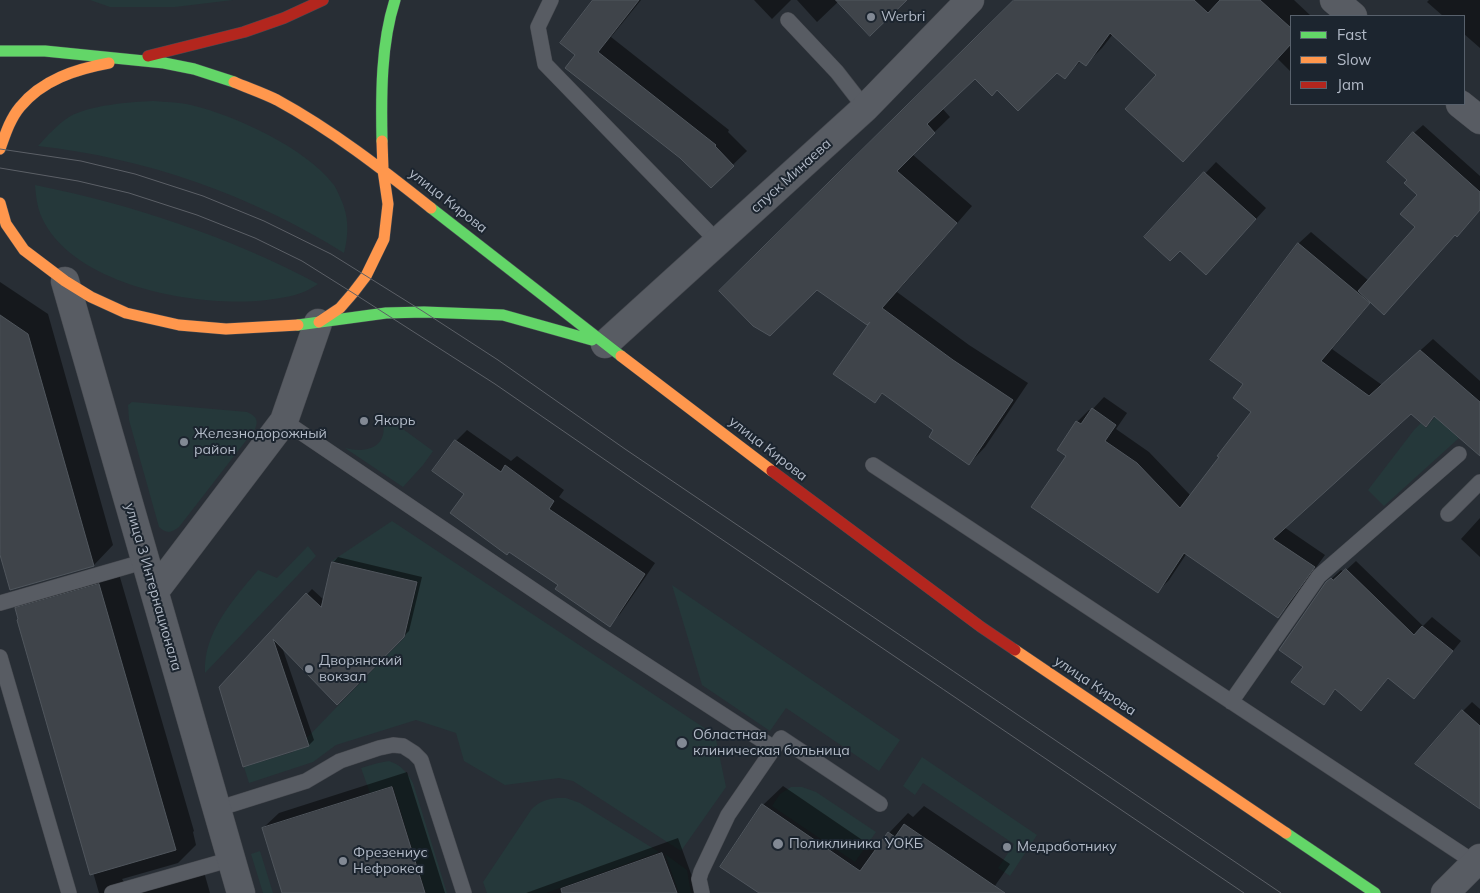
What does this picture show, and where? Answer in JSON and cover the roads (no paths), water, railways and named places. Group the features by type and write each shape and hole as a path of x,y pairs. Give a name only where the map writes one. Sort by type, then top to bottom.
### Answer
{"main road":[{"path":"0,149 6,131 20,107 37,89 66,75 97,65 134,60 217,40 279,20 323,0"},
{"path":"318,323 340,308 353,293 366,276 384,238 388,204 383,170 382,91 390,18 395,0"},
{"path":"0,51 45,51 134,60"},
{"name":"улица Кирова","path":"134,60 194,69 230,80 275,99 318,124 383,170 605,344 981,627 1375,893"},
{"path":"0,203 6,224 24,250"},
{"path":"0,237 24,250 65,281 91,297 126,313 179,325 226,329 278,327 386,314 424,312 503,315 605,344"}],"street":[{"name":"спуск Минаева","path":"605,344 865,108 970,0"},
{"path":"1334,0 1353,15"},
{"path":"1461,105 1480,120"},
{"name":"улица 3 Интернационала","path":"65,281 241,893"},
{"path":"155,591 284,421 318,323"},
{"path":"1445,893 1478,862"}],"lane":[{"path":"551,0 538,27 545,64 718,242"},
{"path":"788,20 837,72 865,108"},
{"path":"284,421 598,633 774,748"},
{"path":"1230,702 1319,576 1459,454"},
{"path":"873,466 1230,702 1478,862"},
{"path":"1448,514 1480,482"},
{"path":"0,603 146,561"},
{"path":"0,658 69,893"},
{"path":"702,893 701,872 728,815 781,738 880,804"},
{"path":"217,809 306,781 348,758 378,748 393,745 403,746 421,760 464,893"},
{"path":"112,893 232,859"}],"tram line":[{"path":"0,149 81,161 135,174 203,196 264,221 331,254 498,360 625,449 1281,893"},
{"path":"0,168 78,181 129,193 197,215 255,238 302,261 495,384 1244,893"}],"place":[{"name":"Werbri","path":"871,17"},
{"name":"Якорь","path":"364,421"},
{"name":"Железнодорожный район","path":"184,442"},
{"name":"Дворянский вокзал","path":"309,669"},
{"name":"Областная клиническая больница","path":"682,743"},
{"name":"Поликлиника УОКБ","path":"778,844"},
{"name":"Медработнику","path":"1007,847"},
{"name":"Фрезениус Нефрокеа","path":"343,861"}]}
